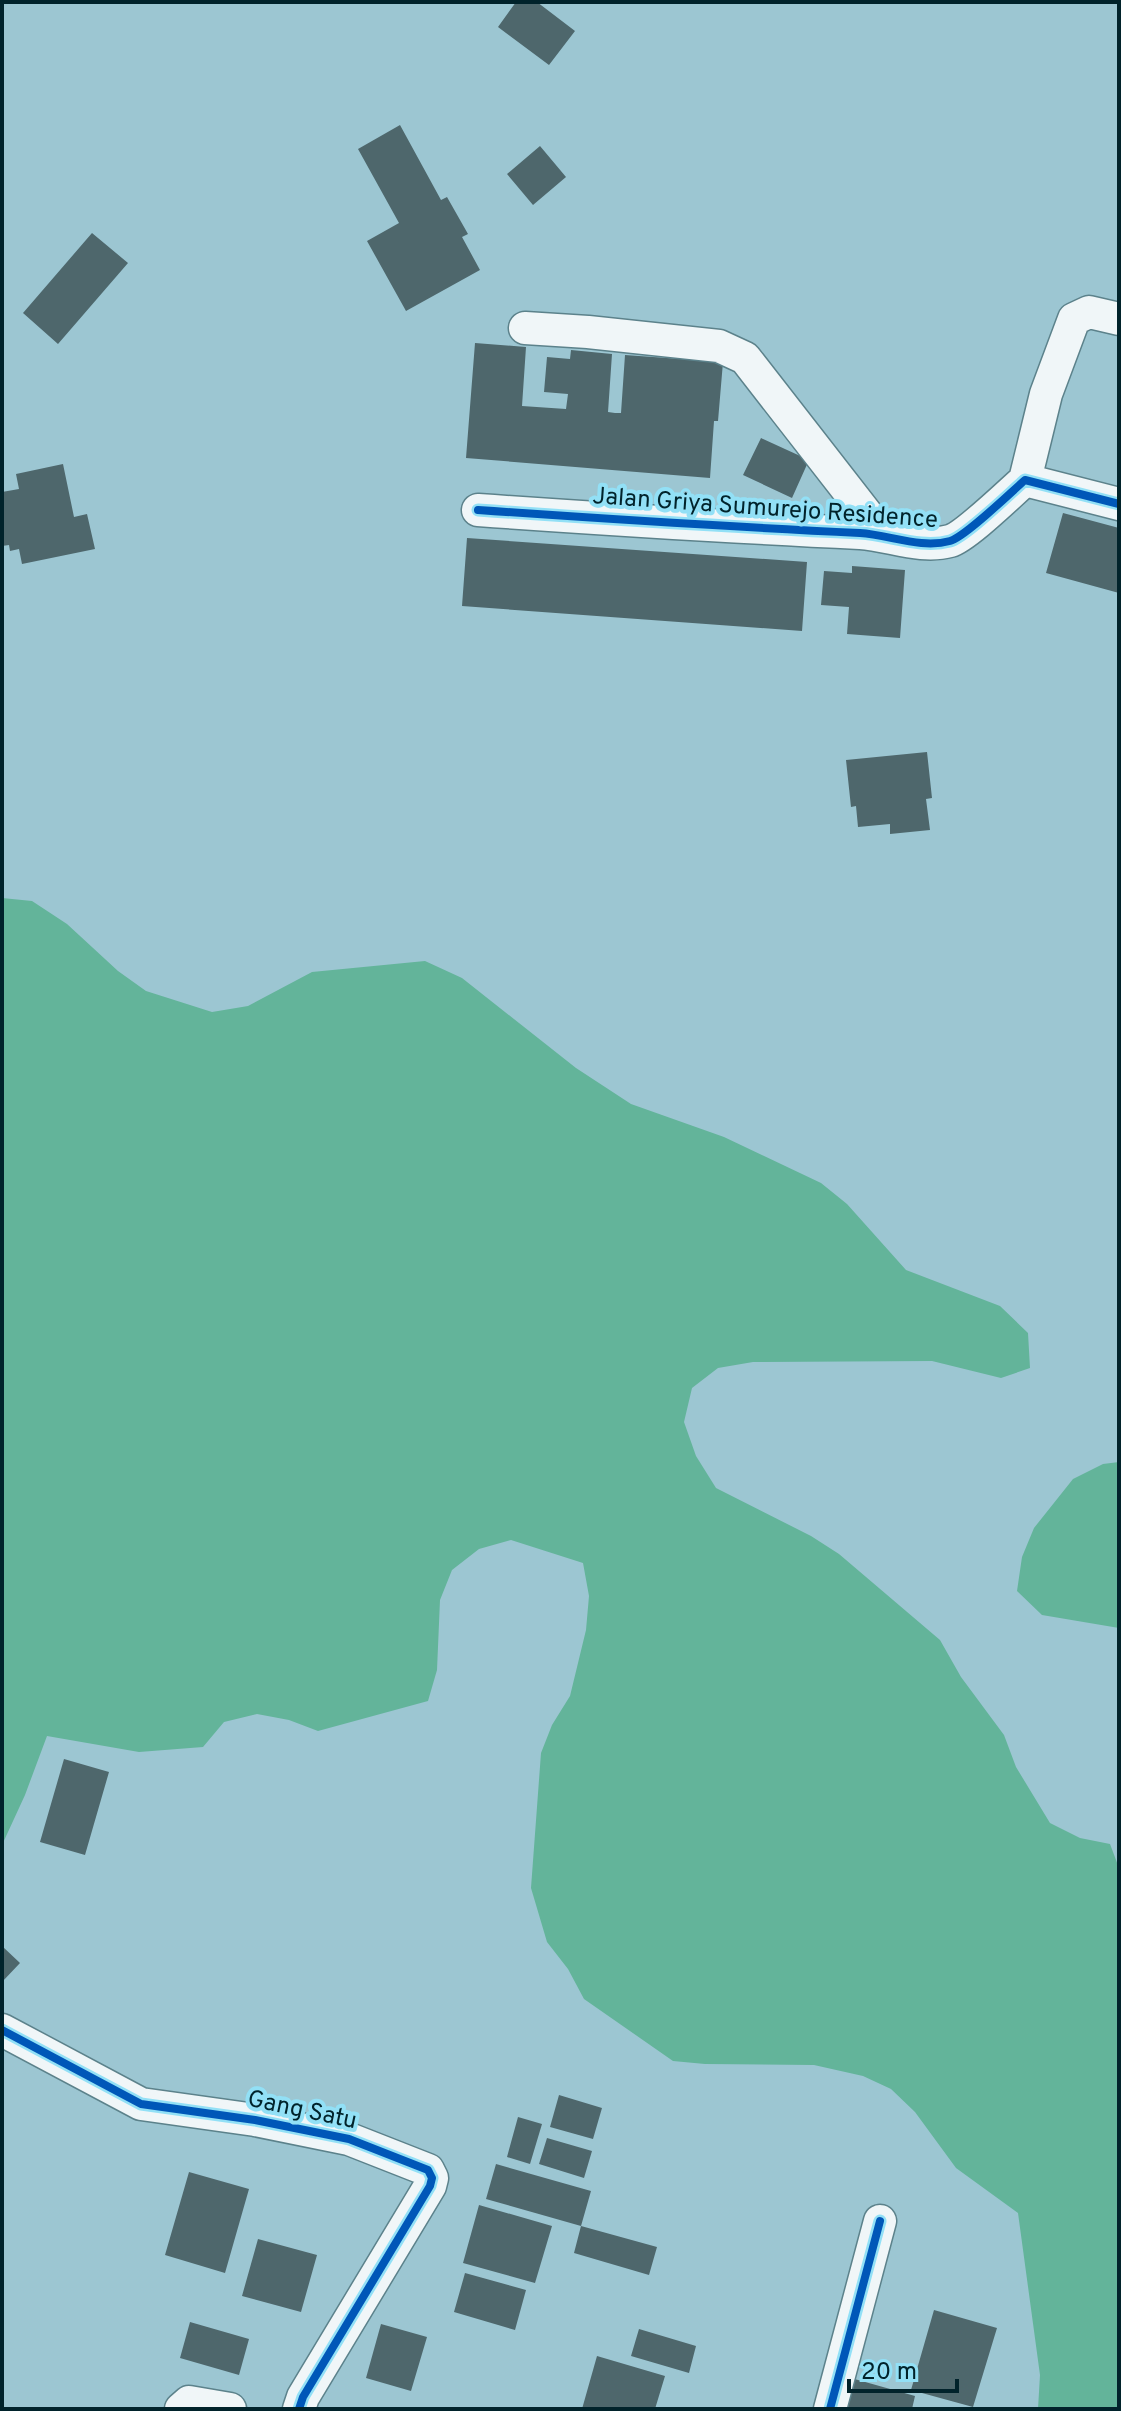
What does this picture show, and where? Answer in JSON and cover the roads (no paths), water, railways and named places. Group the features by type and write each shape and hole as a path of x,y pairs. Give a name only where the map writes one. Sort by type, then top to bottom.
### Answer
{"street":[{"path":"1119,319 1089,312 1074,319 1046,394 1025,480 1119,504"},
{"name":"Jalan Griya Sumurejo Residence","path":"525,328 719,346 745,358 882,534"},
{"name":"Jalan Griya Sumurejo Residence","path":"478,510 687,525 882,534 920,543 954,541 1025,480"},
{"name":"Gang Satu","path":"2,2030 141,2104 255,2120 349,2139 428,2170 432,2178 430,2186 303,2397 299,2409"},
{"path":"830,2409 880,2221"},
{"path":"181,2409 189,2402 230,2409"}]}
